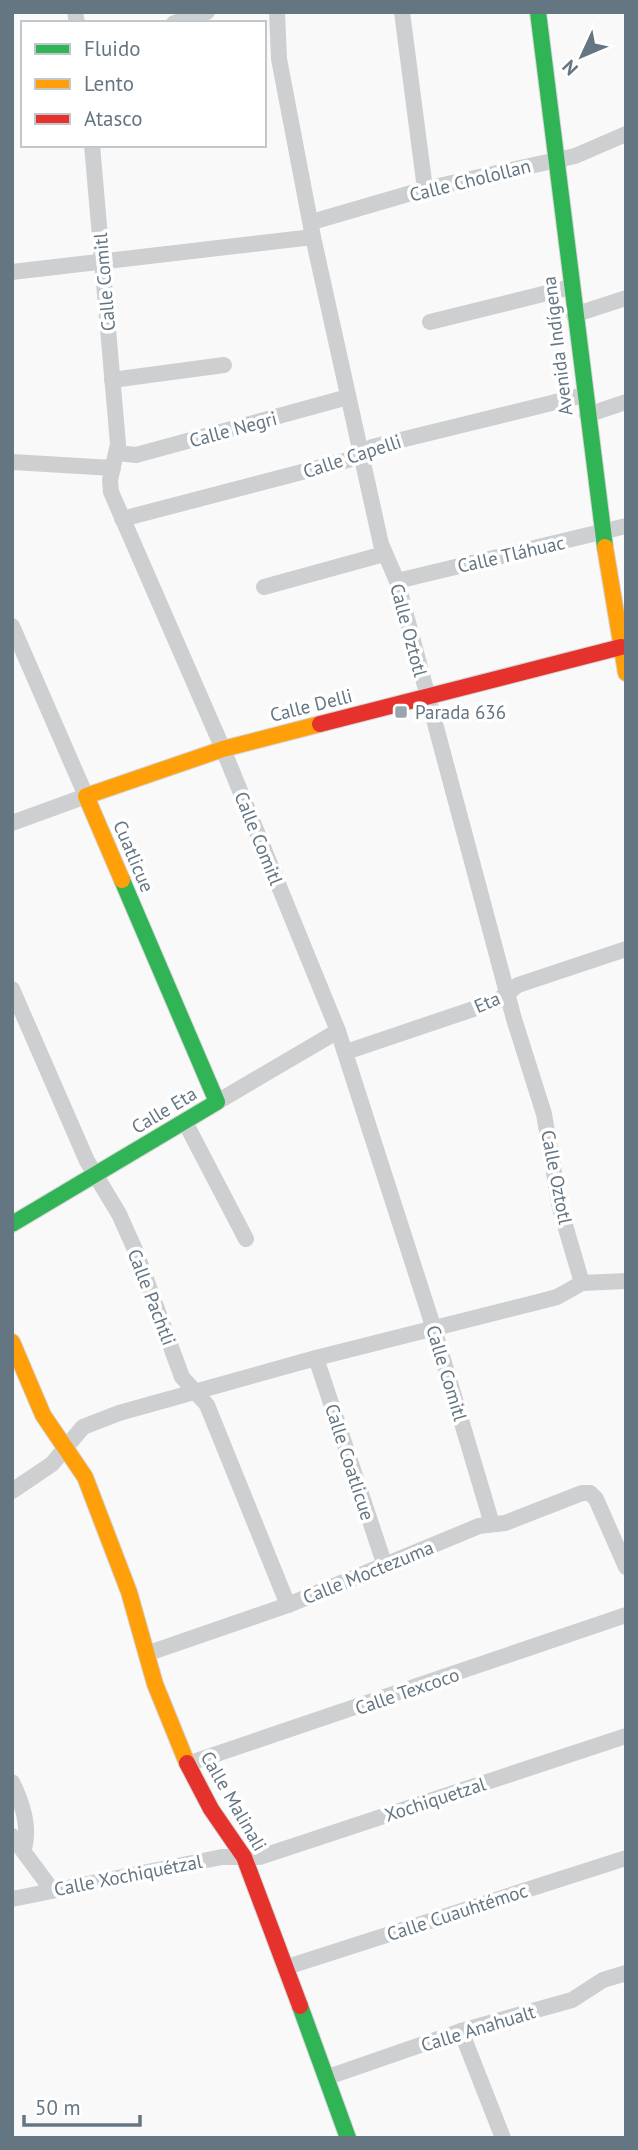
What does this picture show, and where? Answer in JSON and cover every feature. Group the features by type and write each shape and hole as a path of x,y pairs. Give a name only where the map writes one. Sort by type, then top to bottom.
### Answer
{"street":[{"path":"180,21 207,12"},
{"name":"Calle Oztotl","path":"277,12 279,59 348,397 384,554 397,582 508,993 544,1114 560,1208 582,1283"},
{"path":"402,12 425,189"},
{"name":"Avenida Indígena","path":"538,12 558,159 573,315 602,532 626,673"},
{"name":"Calle Cholollan","path":"12,271 103,263 313,230 425,189 586,152 626,134"},
{"name":"Calle Comitl","path":"92,147 112,380 115,460 110,486 223,749 346,1052 434,1329 492,1524"},
{"path":"430,322 570,287"},
{"path":"573,315 626,298"},
{"path":"112,380 224,365"},
{"name":"Calle Capelli","path":"122,519 348,460 372,447 584,395"},
{"name":"Calle Negri","path":"12,462 115,460 348,397"},
{"path":"587,415 626,402"},
{"name":"Calle Tláhuac","path":"397,582 626,526"},
{"path":"264,587 384,554"},
{"name":"Cuatlicue","path":"12,626 216,1102"},
{"name":"Calle Delli","path":"12,823 223,749 623,646"},
{"name":"Eta","path":"346,1052 497,1000 517,985 626,949"},
{"name":"Calle Pachtli","path":"12,989 96,1175 119,1214 136,1252 182,1377 207,1405 288,1605"},
{"name":"Calle Eta","path":"12,1224 338,1031"},
{"path":"186,1122 246,1239"},
{"path":"12,1491 42,1473 87,1425 316,1358 557,1297 582,1283 626,1281"},
{"name":"Calle Malinali","path":"12,1342 43,1415 85,1477 129,1592 146,1654 187,1764 211,1809 244,1857 328,2077 348,2138"},
{"name":"Calle Coatlicue","path":"316,1358 384,1566"},
{"name":"Calle Moctezuma","path":"146,1654 288,1605 480,1526 505,1523 582,1493 590,1493 596,1499 626,1567"},
{"name":"Calle Texcoco","path":"187,1764 626,1615"},
{"name":"Xochiquetzal","path":"244,1857 260,1857 626,1736"},
{"path":"12,1782 26,1825 24,1849"},
{"path":"12,1836 52,1890"},
{"name":"Calle Xochiquétzal","path":"12,1899 222,1857 244,1857"},
{"name":"Calle Cuauhtémoc","path":"287,1967 626,1858"},
{"name":"Calle Anahualt","path":"328,2077 461,2031 572,2000 603,1980 624,1980"},
{"path":"461,2031 503,2138"}],"traffic: fast":[{"path":"538,12 605,547"},
{"path":"12,1224 217,1102 122,880"},
{"path":"300,2006 348,2138"}],"traffic: slow":[{"path":"605,547 626,673"},
{"path":"122,880 86,796 223,749 320,724"},
{"path":"12,1342 43,1415 85,1477 129,1592 155,1684 187,1763"}],"traffic: jam":[{"path":"320,724 621,647"},
{"path":"187,1763 211,1809 244,1857 300,2006"}],"place":[{"name":"Parada 636","path":"401,712"}]}
